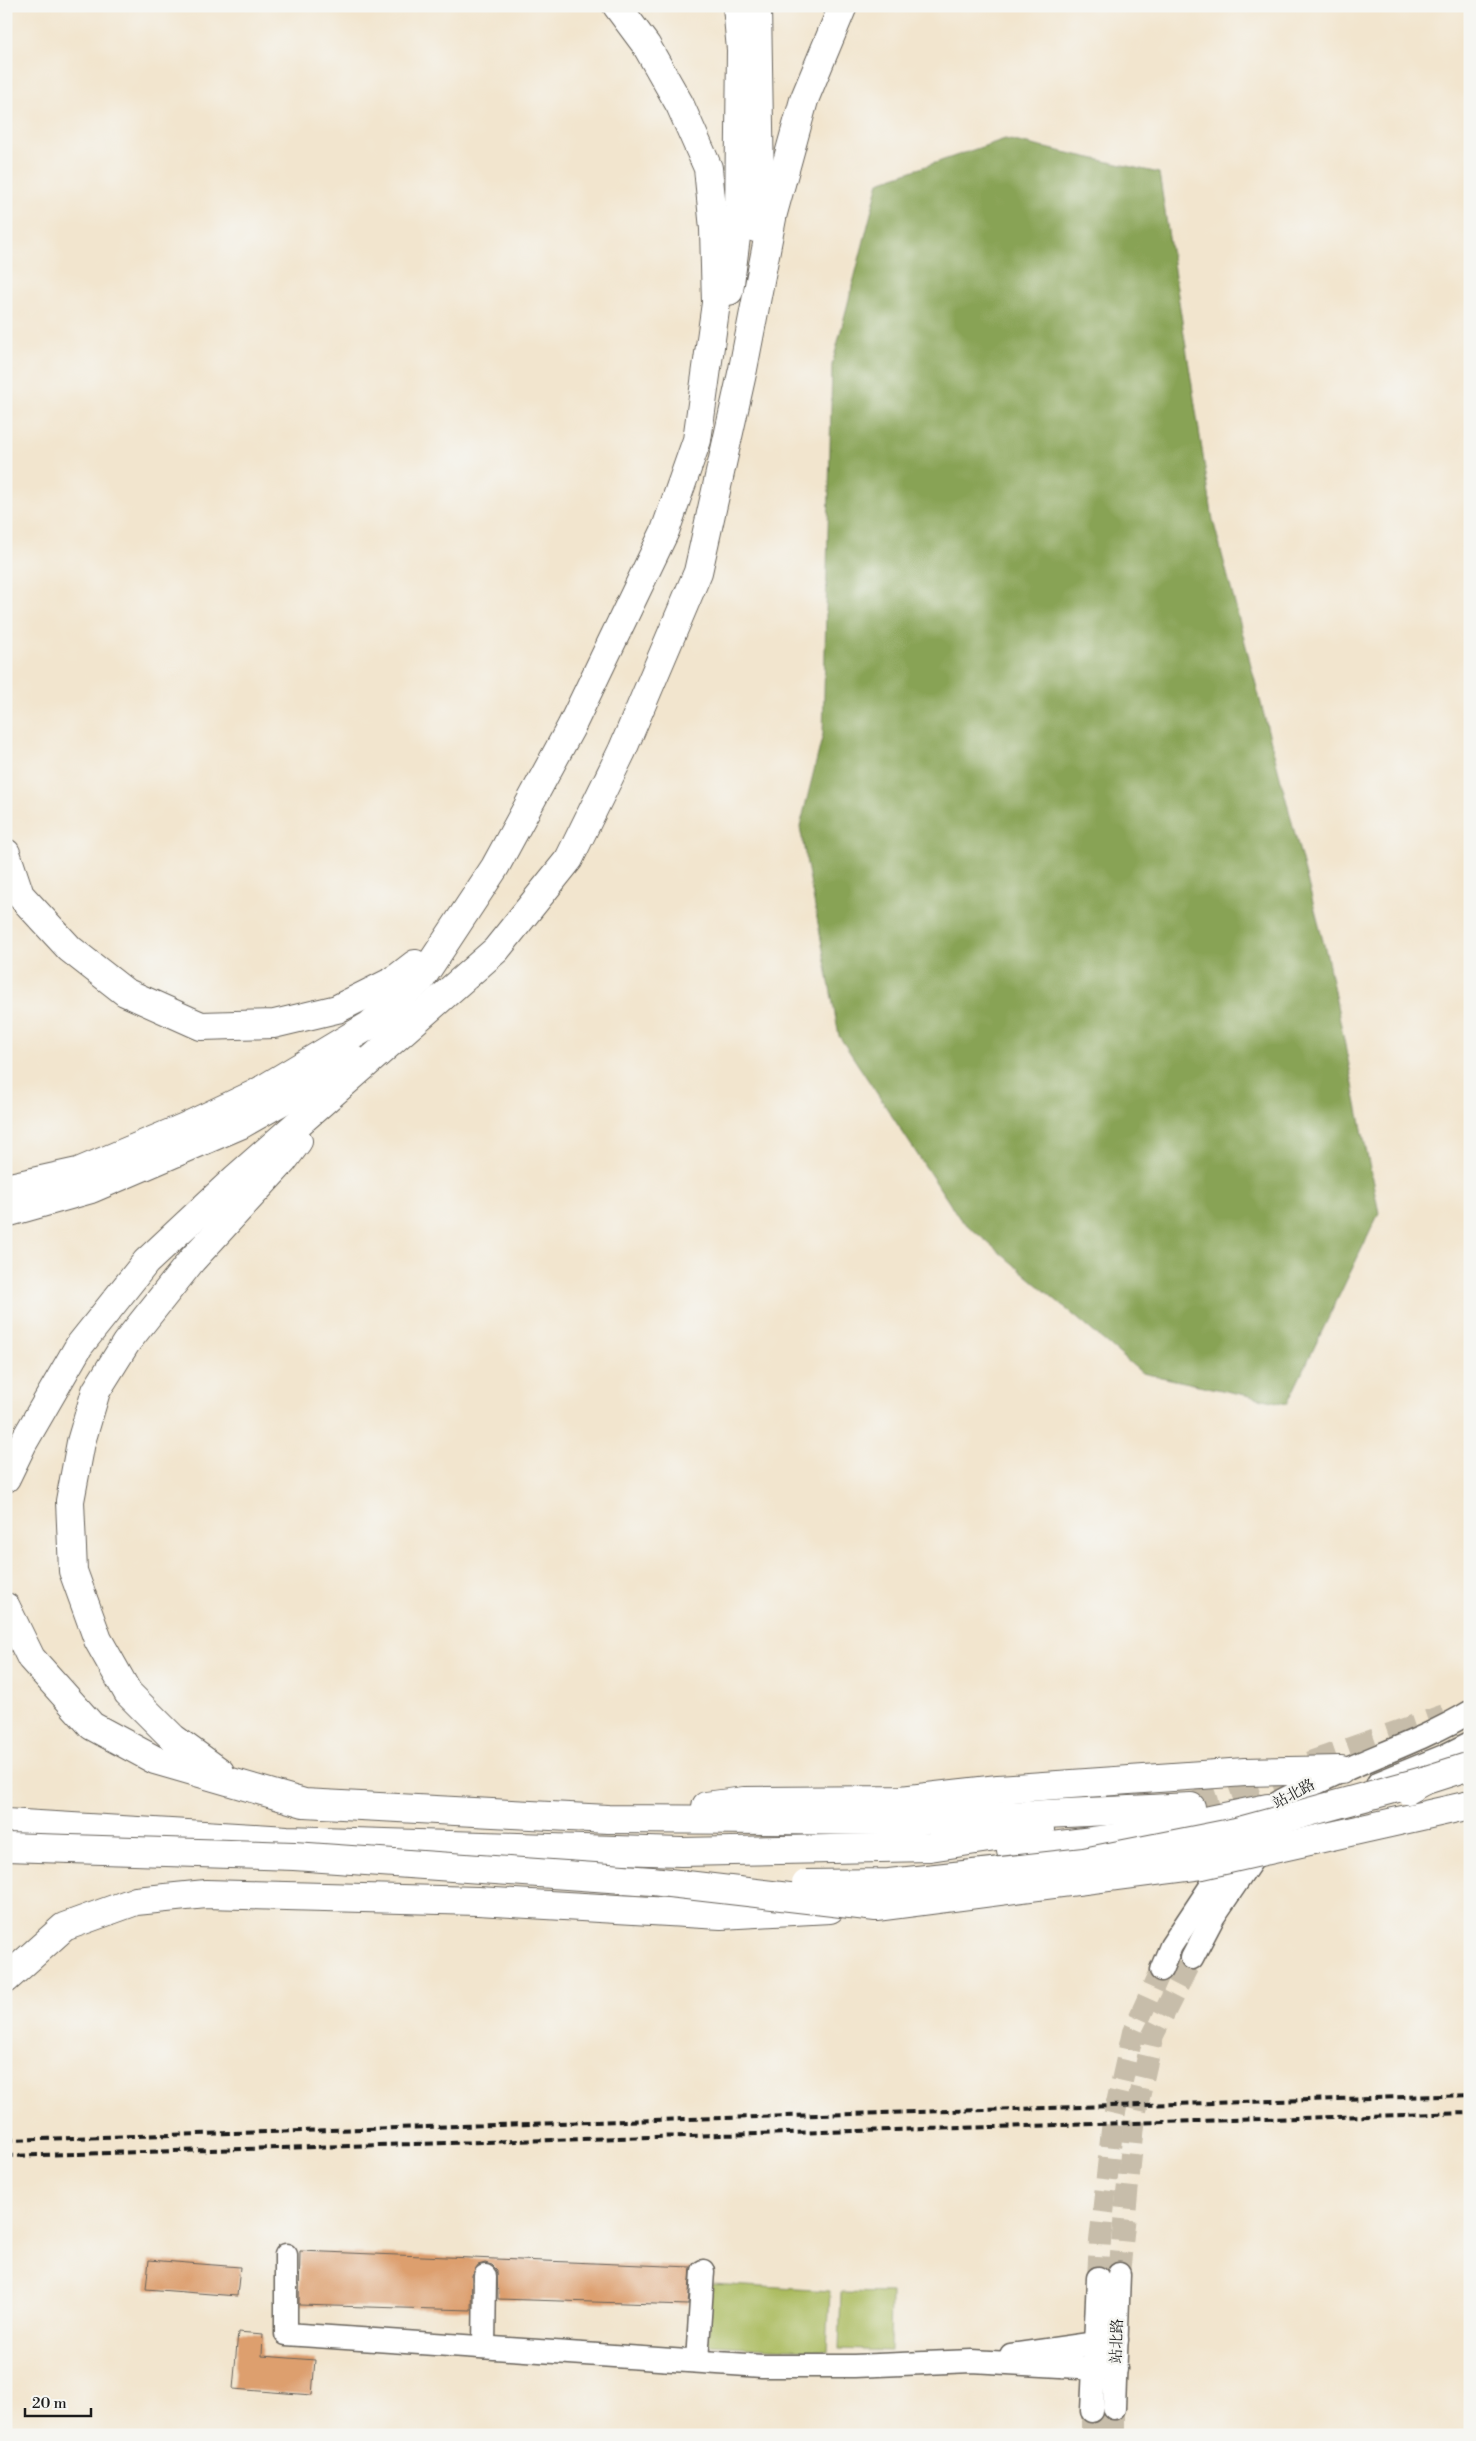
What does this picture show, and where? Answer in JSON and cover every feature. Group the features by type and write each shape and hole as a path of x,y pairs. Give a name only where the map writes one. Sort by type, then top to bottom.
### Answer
{"highway":[{"path":"6,1188 84,1181 255,1094 370,1025 421,979 495,867 572,727 664,531 697,440 716,303 714,229 708,168 680,105 646,45 617,6"},
{"path":"702,398 730,286 739,214 741,50 737,6"},
{"path":"743,369 760,186 757,6"},
{"path":"6,1478 22,1443 79,1346 146,1262 236,1178 496,950 569,859 622,751 698,572 743,369 773,213 802,109 843,6"},
{"path":"6,853 20,895 70,949 125,992 202,1026 274,1024 337,1009 393,981 432,951 495,867"},
{"path":"6,1213 84,1181 240,1125 398,1036"},
{"path":"237,1785 174,1738 128,1693 98,1640 73,1571 70,1501 81,1442 96,1391 126,1343 192,1260 283,1161 333,1093"},
{"path":"6,1607 30,1658 92,1726 155,1760 304,1803 608,1820 901,1821 1191,1807 930,1847 681,1852 287,1840 6,1823"},
{"path":"679,1885 889,1883 1084,1862 1236,1832 1423,1781 1470,1766"},
{"path":"608,1820 744,1801 902,1800 998,1788 1226,1773 1341,1770"},
{"path":"1202,1865 1374,1808 1423,1781"},
{"path":"6,1979 64,1927 136,1901 206,1894 478,1901 721,1915 876,1906 1202,1865 1470,1805"},
{"path":"651,1850 782,1867 925,1862 1133,1836 1268,1808"},
{"path":"6,1847 294,1856 679,1885 876,1906"}],"street":[{"name":"站北路","path":"1161,1970 1171,1946 1224,1864 1268,1808 1341,1770 1444,1728 1470,1712"},
{"name":"站北路","path":"1192,1958 1214,1916 1271,1832 1344,1796 1444,1756 1470,1743"},
{"path":"286,2256 286,2334 771,2366 972,2361 1105,2370"},
{"path":"697,2361 703,2271"},
{"path":"484,2276 484,2347"},
{"name":"站北路","path":"1108,2276 1105,2370 1114,2408"},
{"path":"972,2361 1106,2341"},
{"name":"站北路","path":"1092,2411 1105,2370"}],"green space":[{"path":"1005,139 1159,173 1213,520 1327,956 1379,1213 1287,1404 1142,1373 960,1219 839,1036 800,827 823,734 832,365 879,182"},
{"path":"712,2284 830,2291 827,2351 708,2345"},
{"path":"841,2292 891,2293 890,2351 839,2349"}],"building":[{"path":"300,2251 691,2267 688,2305 498,2299 497,2270 492,2265 485,2263 478,2265 472,2275 471,2310 299,2305"},
{"path":"149,2260 240,2267 237,2296 146,2289"},
{"path":"238,2332 263,2334 262,2356 315,2360 312,2395 233,2389"}],"tunnel":[{"path":"1191,1807 1445,1718"},
{"path":"1119,2274 1135,2115 1153,2035 1192,1958"},
{"path":"1098,2278 1100,2241 1113,2121 1133,2032 1161,1970"},
{"path":"1114,2408 1114,2435"},
{"path":"1092,2411 1092,2435"}],"railway":[{"path":"6,2140 1470,2095"},
{"path":"6,2156 1470,2113"}]}
